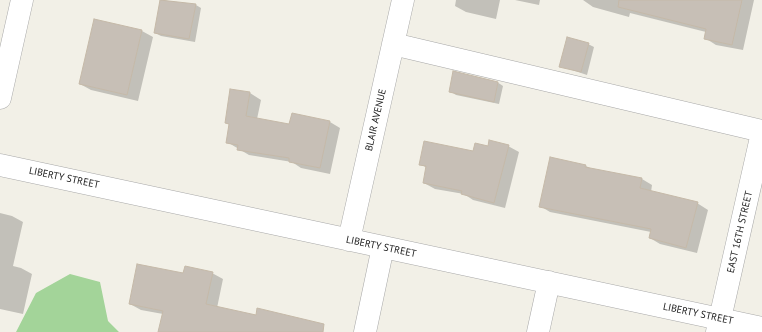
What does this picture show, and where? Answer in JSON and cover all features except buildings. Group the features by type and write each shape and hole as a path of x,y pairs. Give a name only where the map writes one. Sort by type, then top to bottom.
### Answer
{"street":[{"path":"0,98 22,0"},
{"name":"BLAIR AVENUE","path":"349,240 403,0"},
{"path":"393,44 762,132"},
{"name":"EAST 16TH STREET","path":"719,325 762,132"},
{"name":"LIBERTY STREET","path":"0,164 549,282 719,325 762,328"},
{"path":"365,332 383,247"},
{"path":"538,332 549,282"}],"green space":[{"path":"70,274 100,282 108,321 119,332 16,332 36,293"}]}
